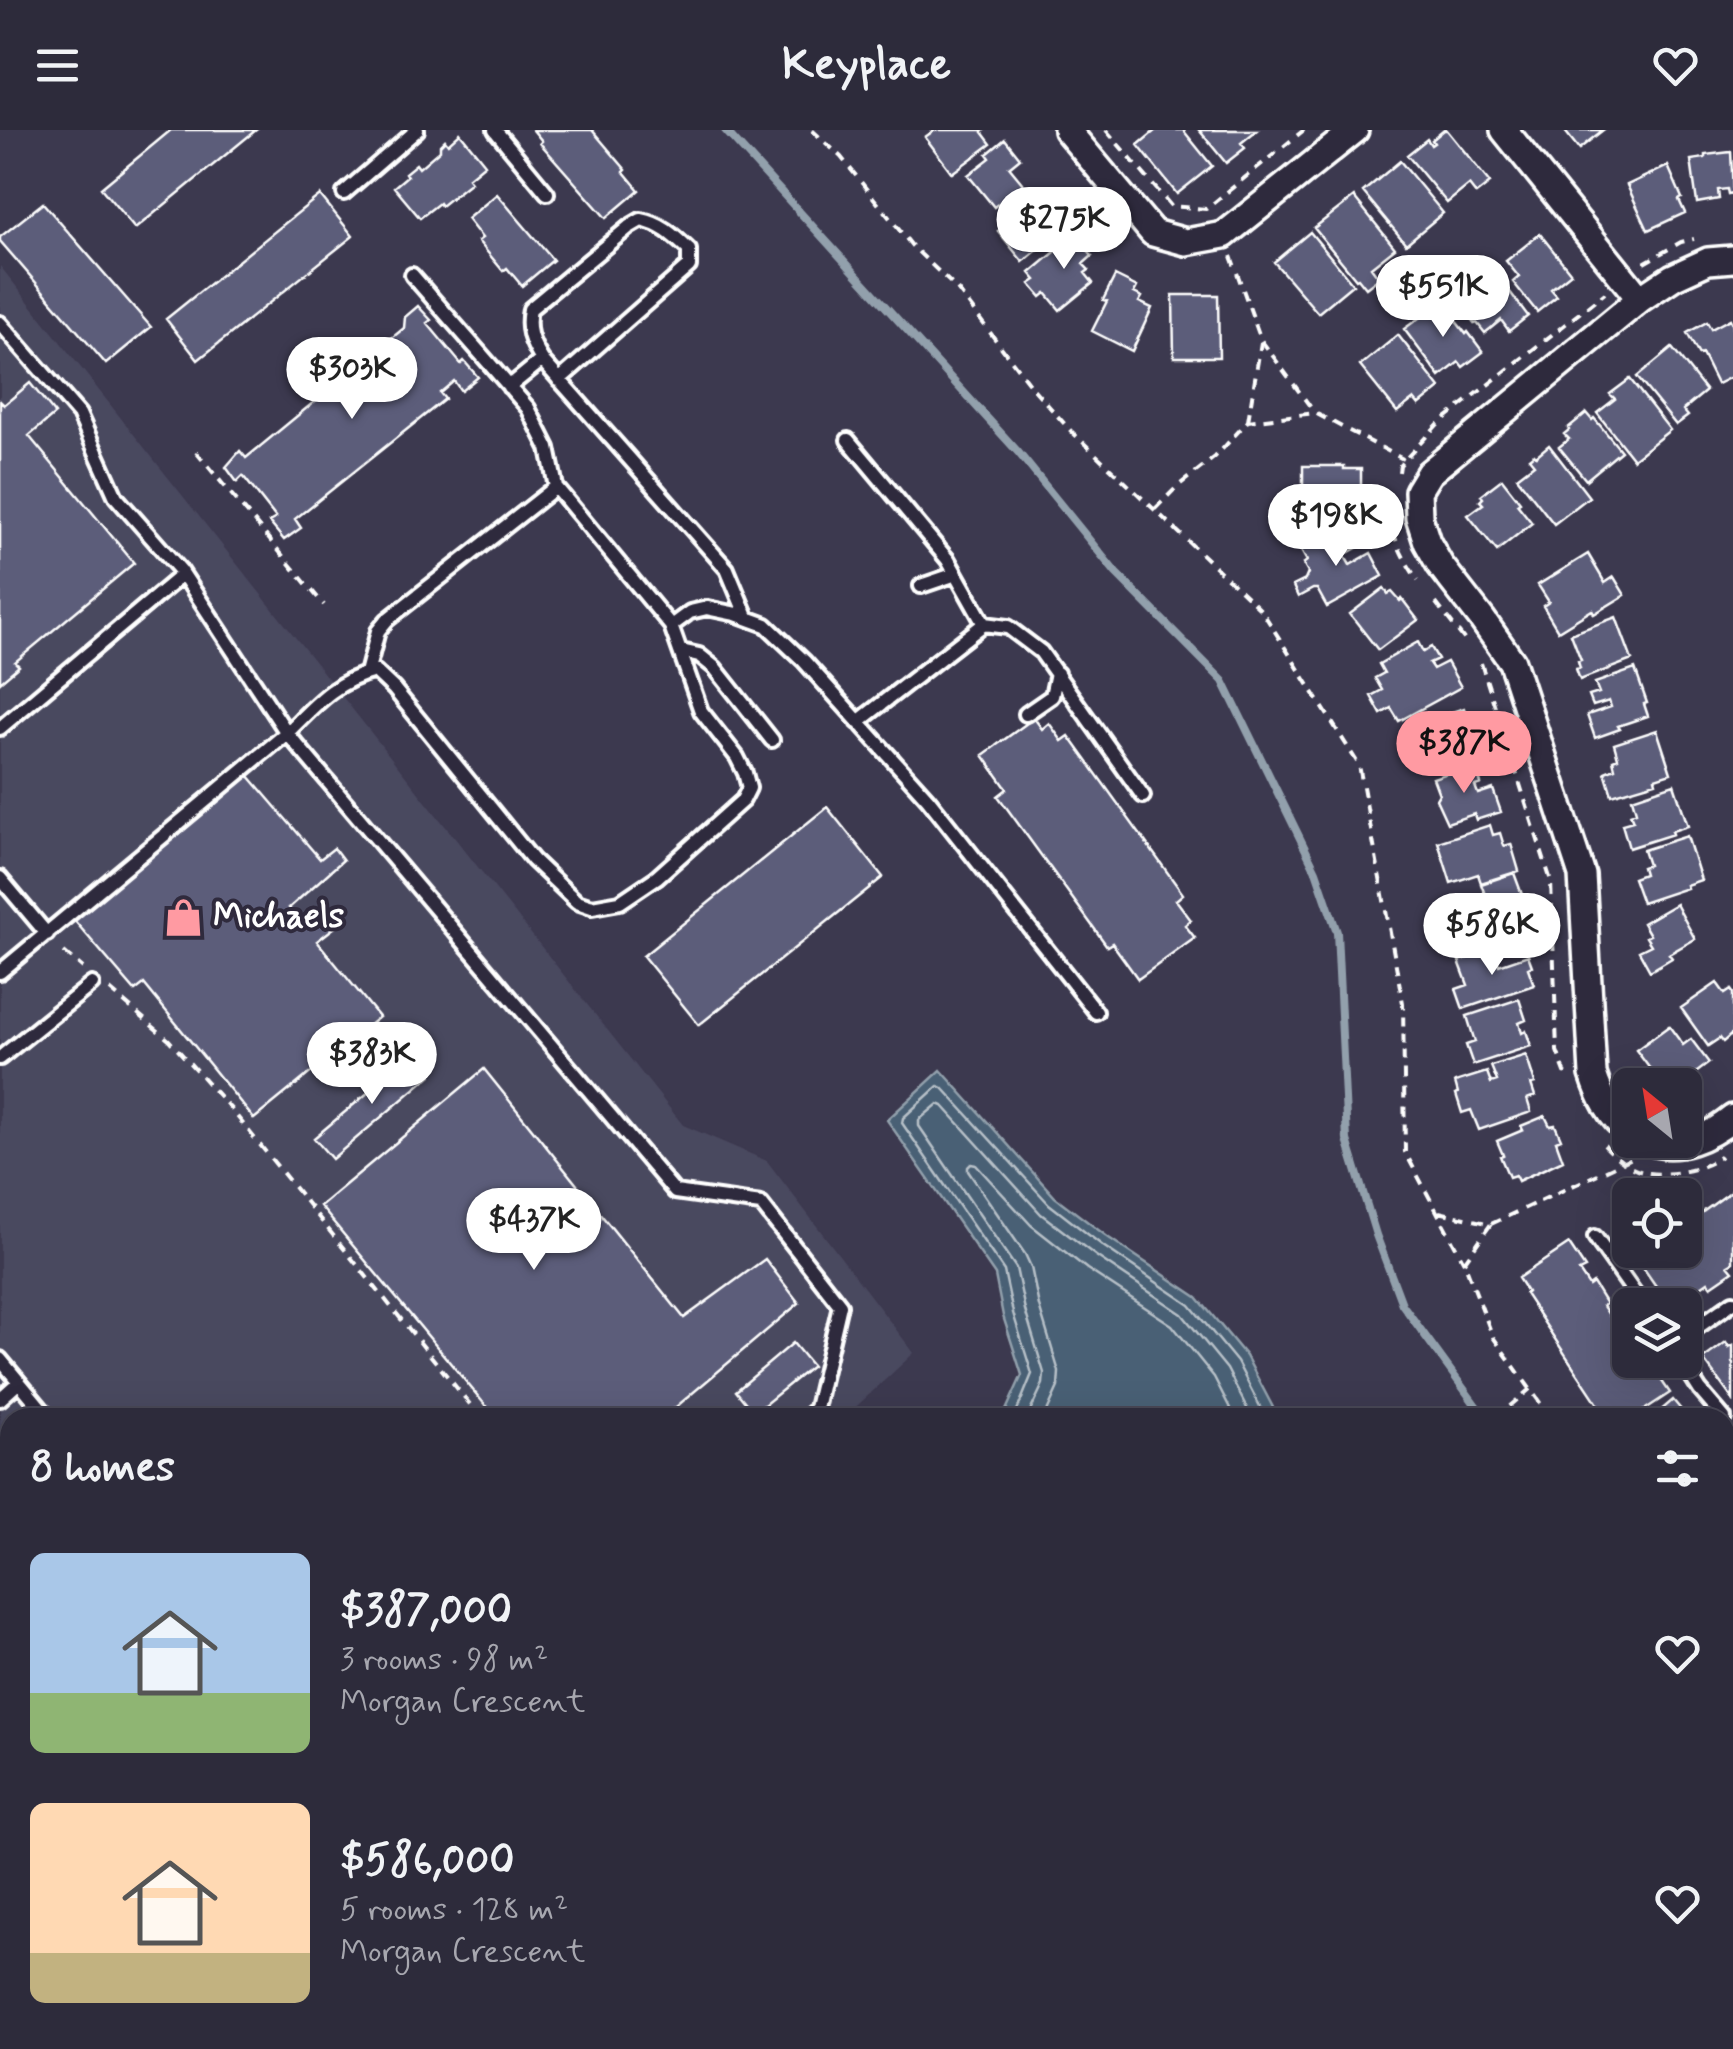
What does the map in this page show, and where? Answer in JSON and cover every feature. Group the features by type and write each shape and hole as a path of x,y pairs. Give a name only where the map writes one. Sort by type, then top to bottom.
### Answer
{"street":[{"path":"1067,130 1153,233 1186,242 1224,235 1356,130"},
{"path":"1504,130 1640,299"},
{"path":"1612,1114 1593,1074 1582,875 1512,662 1427,542 1418,491 1429,473 1640,299 1673,277 1708,261 1733,258"},
{"path":"1702,1137 1733,1118"}],"lane":[{"path":"344,193 416,130"},
{"path":"495,130 547,193"},
{"path":"559,380 689,266 689,250 669,231 642,220 629,227 530,309 527,324 542,360 559,380 726,570 747,617"},
{"path":"0,972 287,734 326,694 367,673 376,671 394,689 533,860 577,902 592,906 620,902 656,877 742,800 748,788 745,773 702,711 671,626 556,487 548,448 528,408 412,275"},
{"path":"0,324 79,414 116,496 182,574 287,734 675,1192 762,1204 840,1306 816,1408"},
{"path":"509,387 542,360"},
{"path":"848,440 948,560 984,624"},
{"path":"367,673 378,631 386,620 556,487"},
{"path":"0,728 182,574"},
{"path":"921,586 956,574"},
{"path":"671,626 690,612 707,608 766,624 928,799 1096,1012"},
{"path":"858,722 984,624 1008,627 1041,652 1144,796"},
{"path":"681,651 699,656 714,668 772,740"},
{"path":"1026,714 1052,696 1056,673"},
{"path":"0,878 47,934"},
{"path":"0,1058 93,980"},
{"path":"1596,1237 1632,1288"},
{"path":"1702,1324 1733,1302"},
{"path":"0,1359 41,1408"},
{"path":"1693,1378 1715,1408"},
{"path":"0,1399 19,1382"}],"path":[{"path":"812,130 841,157 912,246 958,289 1060,419 1262,611 1359,765 1403,1002 1405,1152 1464,1262 1493,1338 1543,1408"},
{"path":"1106,130 1171,206 1206,210 1304,130"},
{"path":"1224,235 1261,340 1315,413 1429,473"},
{"path":"1155,509 1215,457 1248,421 1261,340"},
{"path":"1248,421 1315,413"},
{"path":"196,452 324,605"},
{"path":"64,952 93,980"},
{"path":"108,988 170,1040 231,1109 473,1408"},
{"path":"1464,1262 1492,1224 1623,1158"},
{"path":"1439,1212 1492,1224"},
{"path":"1507,1408 1530,1388"}],"shaded area":[{"path":"0,266 683,1125 767,1161 914,1353 855,1408 0,1408"}],"water":[{"path":"941,1070 1055,1197 1197,1297 1246,1356 1273,1408 1007,1408 1022,1375 995,1275 887,1120"}],"building":[{"path":"171,130 256,130 135,229 101,188"},
{"path":"533,130 592,130 639,190 606,218"},
{"path":"935,130 984,130 991,144 952,173 925,137"},
{"path":"1156,130 1183,130 1212,166 1177,194 1138,145"},
{"path":"1199,130 1257,130 1241,143 1245,148 1226,163"},
{"path":"1444,130 1490,183 1476,194 1469,185 1447,203 1407,155 1427,139 1431,145 1434,143 1432,140"},
{"path":"1564,130 1603,130 1579,149"},
{"path":"460,133 485,164 468,178 471,182 420,218 394,187 416,164 419,168 440,150 445,140 448,144"},
{"path":"1005,139 1020,158 1009,167 1023,184 994,207 968,175 990,158 987,154"},
{"path":"1731,152 1733,193 1718,190 1719,199 1697,203 1691,160"},
{"path":"1400,161 1443,213 1406,244 1363,192"},
{"path":"1668,166 1685,213 1648,230 1627,185"},
{"path":"1039,190 1051,205 1042,213 1058,233 1023,262 998,231 1010,221 1006,217"},
{"path":"497,194 553,260 522,286 507,268 503,271 478,241 482,238 467,219"},
{"path":"320,195 353,236 198,360 166,319"},
{"path":"1354,197 1395,248 1371,267 1379,278 1366,288 1314,228"},
{"path":"43,203 151,327 106,364 0,241"},
{"path":"1076,232 1090,248 1087,250 1092,256 1083,264 1093,283 1060,310 1046,293 1041,297 1030,284 1036,280 1030,273"},
{"path":"1310,232 1353,284 1318,313 1274,262"},
{"path":"1540,234 1571,273 1551,289 1557,296 1537,312 1513,282 1519,277 1506,261"},
{"path":"1495,272 1528,316 1509,331 1501,320 1485,333 1457,301 1468,292 1464,286 1480,274 1484,280"},
{"path":"1115,276 1137,287 1134,293 1142,297 1139,302 1152,308 1132,351 1092,331"},
{"path":"1173,295 1218,295 1219,357 1174,357"},
{"path":"1441,302 1483,352 1463,367 1459,362 1440,377 1404,329"},
{"path":"418,306 461,364 464,361 478,377 461,391 454,381 440,393 445,399 295,519 301,528 284,540 269,522 276,518 243,476 237,482 226,467 240,451 246,458 404,328 405,317"},
{"path":"1730,319 1733,376 1717,384 1687,333 1707,322 1711,329"},
{"path":"1398,335 1440,388 1419,405 1414,399 1397,412 1360,366"},
{"path":"1672,348 1706,391 1683,410 1688,416 1676,425 1637,377"},
{"path":"1630,379 1670,430 1633,459 1597,413 1615,399 1610,394"},
{"path":"30,383 55,414 29,436 134,563 15,662 19,666 0,682 0,401 4,405"},
{"path":"1586,413 1621,451 1586,480 1559,447 1569,439 1564,434 1568,428"},
{"path":"1549,445 1589,497 1554,524 1517,477 1534,464 1529,458"},
{"path":"1303,466 1361,469 1361,493 1351,495 1351,514 1303,513"},
{"path":"1502,479 1532,523 1497,551 1468,515 1483,504 1481,495"},
{"path":"1335,530 1342,542 1354,536 1360,546 1344,555 1350,565 1371,553 1383,576 1327,607 1317,589 1298,597 1293,586 1305,580 1308,573 1300,549"},
{"path":"1588,554 1605,583 1614,577 1625,595 1558,631 1543,606 1549,602 1538,585"},
{"path":"1384,588 1388,594 1392,592 1402,599 1418,620 1378,650 1350,614"},
{"path":"1616,617 1632,660 1580,680 1576,669 1580,668 1581,660 1571,634"},
{"path":"1418,642 1423,652 1431,647 1438,659 1429,663 1433,669 1447,662 1461,687 1399,721 1391,708 1381,714 1371,696 1382,690 1375,678 1384,673 1379,664"},
{"path":"1635,669 1648,716 1595,738 1587,715 1611,707 1609,701 1593,706 1589,696 1599,693 1595,683"},
{"path":"1464,708 1468,721 1461,724 1463,731 1472,728 1479,751 1420,770 1410,725"},
{"path":"1034,718 1042,729 1049,723 1062,741 1069,736 1183,894 1176,900 1191,920 1185,925 1195,938 1138,979 1112,943 1107,946 998,796 1007,789 983,755"},
{"path":"1657,730 1671,773 1655,778 1656,782 1612,795 1605,772 1615,768 1613,760 1618,758 1614,744"},
{"path":"1475,764 1481,784 1475,786 1478,794 1493,789 1501,812 1476,820 1474,814 1447,823 1436,799 1439,794 1433,778"},
{"path":"248,775 320,859 334,848 343,860 289,908 301,925 324,907 339,924 317,941 379,1017 254,1119 144,984 135,991 73,919"},
{"path":"1674,784 1688,826 1629,848 1622,824 1633,821 1630,814 1636,812 1632,798"},
{"path":"827,807 883,877 699,1025 643,956"},
{"path":"1490,825 1493,835 1500,833 1504,846 1511,844 1519,871 1481,883 1478,874 1451,883 1438,842"},
{"path":"1687,836 1701,880 1642,903 1633,878 1644,874 1642,867 1648,865 1643,850"},
{"path":"1514,873 1524,900 1519,902 1523,914 1515,917 1519,929 1469,947 1459,910 1487,900 1481,884"},
{"path":"1676,904 1695,939 1650,971 1639,951 1651,945 1643,923"},
{"path":"1493,949 1499,965 1528,955 1534,985 1463,1009 1456,989 1468,985 1459,961"},
{"path":"1717,983 1725,994 1731,990 1733,993 1733,1038 1731,1035 1723,1042 1720,1038 1708,1046 1681,1008"},
{"path":"1519,999 1526,1020 1519,1023 1531,1046 1473,1065 1466,1045 1475,1042 1467,1016"},
{"path":"1669,1026 1683,1045 1691,1039 1709,1063 1702,1068 1649,1068 1636,1050"},
{"path":"413,1055 431,1075 332,1159 314,1138"},
{"path":"1526,1055 1535,1083 1531,1084 1535,1096 1527,1099 1531,1112 1479,1130 1471,1110 1462,1113 1455,1082 1487,1072 1491,1083 1497,1081 1491,1066"},
{"path":"484,1069 684,1318 765,1259 799,1303 675,1408 488,1408 320,1206"},
{"path":"1545,1116 1550,1126 1555,1125 1561,1139 1556,1141 1563,1160 1518,1181 1515,1175 1509,1177 1497,1141"},
{"path":"1733,1190 1733,1262 1728,1265 1733,1271 1711,1286 1708,1282 1699,1288 1657,1288 1643,1268 1702,1268 1702,1213"},
{"path":"1569,1244 1585,1268 1579,1271 1589,1286 1593,1283 1612,1320 1612,1378 1660,1378 1670,1393 1647,1408 1601,1408 1518,1278"},
{"path":"1726,1342 1729,1347 1733,1345 1733,1400 1703,1359"},
{"path":"793,1343 812,1366 760,1408 750,1408 736,1391"},
{"path":"1673,1400 1680,1408 1664,1408"}],"waterway":[{"path":"725,130 1018,452 1116,573 1223,681 1316,871 1337,932 1347,1140 1376,1235 1402,1304 1478,1408"}],"place":[{"name":"Michaels","path":"183,917"}]}
